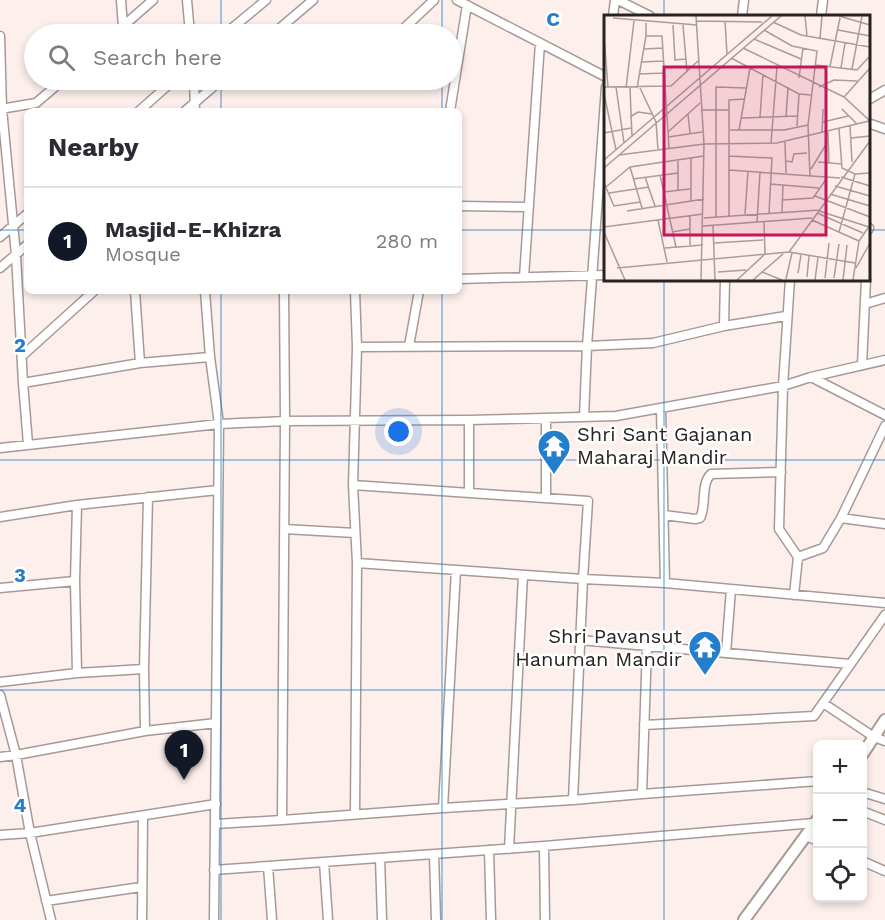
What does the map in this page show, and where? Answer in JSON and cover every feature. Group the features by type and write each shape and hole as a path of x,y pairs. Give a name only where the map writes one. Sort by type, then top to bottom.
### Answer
{"street":[{"path":"122,0 123,24"},
{"path":"126,24 153,0"},
{"path":"187,0 189,24"},
{"path":"237,24 266,0"},
{"path":"285,24 313,0"},
{"path":"409,24 434,0"},
{"path":"457,0 604,77"},
{"path":"613,15 617,0 648,15"},
{"path":"742,15 744,0"},
{"path":"821,15 823,0"},
{"path":"462,36 467,5"},
{"path":"0,36 1,109 16,255 28,444"},
{"path":"524,277 540,43"},
{"path":"1,109 36,104 52,90"},
{"path":"142,108 163,90"},
{"path":"194,90 195,107"},
{"path":"195,107 211,90"},
{"path":"450,108 453,90"},
{"path":"870,99 885,90"},
{"path":"584,417 604,114"},
{"path":"870,124 885,129"},
{"path":"462,206 529,207"},
{"path":"0,237 24,217"},
{"path":"0,268 24,248"},
{"path":"462,279 604,275"},
{"path":"724,326 725,280"},
{"path":"790,280 786,316 779,529 798,557 794,595"},
{"path":"862,364 866,280"},
{"path":"22,356 91,294"},
{"path":"135,294 140,363"},
{"path":"205,294 210,357 219,424 214,920"},
{"path":"282,820 284,294"},
{"path":"355,294 357,347 353,485 357,563 355,814"},
{"path":"409,346 418,294"},
{"path":"865,303 885,298"},
{"path":"357,347 587,346 653,343 724,326 786,316"},
{"path":"23,383 140,363 210,357"},
{"path":"0,448 219,424 616,416 783,386 862,364 885,360"},
{"path":"811,377 885,415"},
{"path":"661,409 665,582"},
{"path":"546,418 546,498"},
{"path":"469,420 469,492"},
{"path":"798,557 823,548 841,518 885,426"},
{"path":"664,515 700,518 703,513 706,479 711,474 781,472"},
{"path":"353,485 588,501 573,800"},
{"path":"0,517 218,490"},
{"path":"145,731 148,497"},
{"path":"77,506 75,581 77,673"},
{"path":"841,518 885,524"},
{"path":"284,529 355,532"},
{"path":"357,563 583,579 665,582 885,603"},
{"path":"443,808 456,570"},
{"path":"509,849 523,575"},
{"path":"0,588 75,581"},
{"path":"726,653 731,589"},
{"path":"644,725 814,716 885,615"},
{"path":"580,640 850,664"},
{"path":"642,794 647,646"},
{"path":"0,682 77,673 144,669"},
{"path":"0,695 16,755 30,834 51,920"},
{"path":"823,703 874,737 885,741"},
{"path":"867,748 885,720"},
{"path":"0,757 145,731 216,723"},
{"path":"216,824 813,782"},
{"path":"867,794 885,800"},
{"path":"0,835 30,834 216,804"},
{"path":"867,813 885,820"},
{"path":"142,920 143,816"},
{"path":"214,870 509,849 813,821"},
{"path":"744,920 813,826"},
{"path":"806,836 813,839"},
{"path":"544,846 545,920"},
{"path":"489,850 492,920"},
{"path":"434,854 436,920"},
{"path":"380,858 382,920"},
{"path":"324,862 328,920"},
{"path":"867,863 885,871"},
{"path":"268,867 272,920"},
{"path":"46,901 141,887"}],"place":[{"name":"Shri Sant Gajanan Maharaj Mandir","path":"554,475"},
{"name":"Shri Pavansut Hanuman Mandir","path":"705,676"},
{"name":"Masjid-E-Khizra","path":"184,780"}]}
